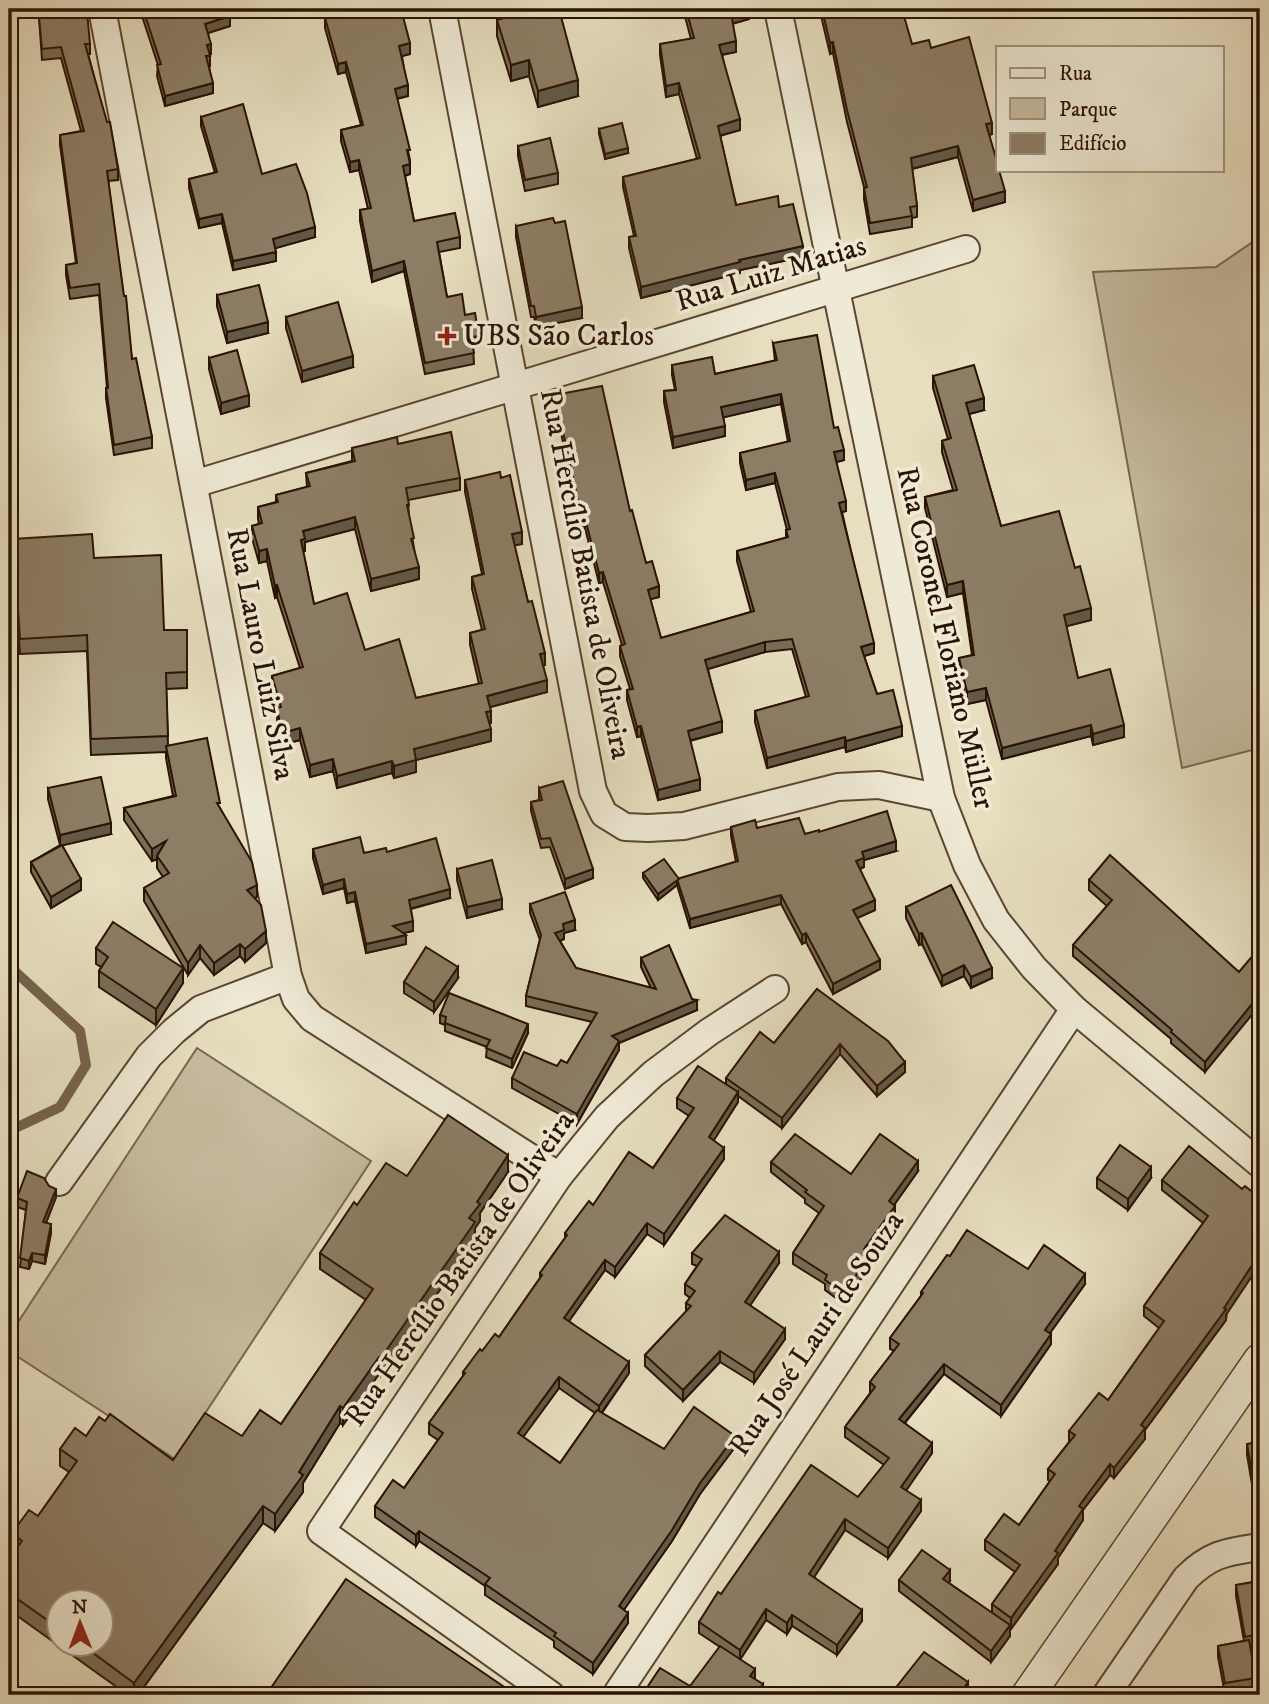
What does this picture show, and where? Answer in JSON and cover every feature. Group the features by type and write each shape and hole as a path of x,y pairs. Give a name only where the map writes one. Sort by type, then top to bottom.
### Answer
{"street":[{"name":"Rua Lauro Luiz Silva","path":"102,9 288,976 296,999 312,1018 559,1177"},
{"name":"Rua Hercílio Batista de Oliveira","path":"442,9 593,792 604,814 625,827 648,828 684,826 838,787 879,785 941,798"},
{"name":"Rua Coronel Floriano Müller","path":"778,9 941,798 967,865 996,920 1034,968 1074,1009 1260,1164"},
{"name":"Rua Luiz Matias","path":"194,484 965,249"},
{"path":"59,1182 149,1056 174,1031 201,1009 288,976"},
{"name":"Rua Hercílio Batista de Oliveira","path":"551,1695 321,1531 559,1177 607,1117 653,1073 775,989"},
{"name":"Rua José Lauri de Souza","path":"616,1695 1074,1009"},
{"path":"1028,1695 1260,1360"},
{"path":"1106,1695 1186,1578 1201,1563 1220,1553 1260,1547"}],"green space":[{"path":"1260,237 1260,748 1182,768 1093,272 1216,267"},
{"path":"197,1048 371,1161 175,1459 9,1351 9,1336"}],"building":[{"path":"143,9 228,9 230,16 205,24 211,44 207,45 210,56 206,56 213,83 165,96 157,65 161,64"},
{"path":"352,9 401,9 410,43 399,46 408,85 395,89 410,150 407,150 410,164 403,166 414,221 455,213 460,237 437,242 447,297 462,294 465,315 475,313 479,336 471,337 474,353 425,363 404,261 372,271 360,210 371,208 359,160 350,162 341,130 363,125 346,62 338,64 325,18"},
{"path":"535,9 559,9 578,80 538,91 529,60 511,65 497,20"},
{"path":"686,9 747,9 731,13 736,41 719,45 740,119 718,126 736,205 778,196 779,207 793,204 803,246 739,260 740,262 641,287 629,237 636,236 623,177 700,158 679,83 666,86 660,44 694,38"},
{"path":"822,9 902,9 912,44 929,40 931,48 969,37 992,123 986,124 996,158 996,172 1000,172 1005,191 973,200 958,146 911,158 917,206 910,207 912,216 870,223 864,188 867,187 833,42 830,43"},
{"path":"87,12 90,44 85,44 107,122 110,122 118,169 107,171 126,296 132,359 136,358 152,437 114,445 106,388 99,284 70,288 66,265 77,263 60,135 84,131 61,47 42,49 39,17"},
{"path":"243,104 262,174 296,164 307,193 315,227 273,239 276,252 233,261 222,214 199,219 189,179 217,172 201,117"},
{"path":"622,123 628,148 605,154 599,129"},
{"path":"550,138 558,173 525,180 518,146"},
{"path":"553,218 555,223 565,221 582,307 536,317 534,306 531,306 516,226"},
{"path":"259,285 268,322 227,332 217,295"},
{"path":"338,302 353,356 302,371 286,317"},
{"path":"817,335 834,428 838,427 844,450 834,452 846,501 839,503 874,643 861,647 877,694 893,690 902,726 846,741 845,737 767,758 755,711 809,696 792,639 765,642 705,660 722,721 688,731 700,779 658,790 641,726 637,727 627,690 633,689 620,646 625,644 603,572 599,573 585,518 582,519 555,395 602,386 630,511 632,510 646,563 652,561 659,586 648,590 661,638 754,611 737,551 788,537 786,530 790,529 775,473 746,480 740,453 790,441 781,394 721,407 725,426 673,437 664,391 676,390 672,365 712,357 715,374 777,360 773,343"},
{"path":"237,350 249,395 221,403 209,358"},
{"path":"974,365 984,398 966,403 1001,526 1059,511 1075,568 1080,566 1091,608 1064,615 1078,678 1110,669 1124,725 1093,734 1091,725 1002,748 986,688 967,692 959,658 974,655 963,581 947,585 925,497 957,490 942,441 951,438 933,376"},
{"path":"451,432 460,478 406,488 414,538 411,539 419,567 371,579 355,517 303,531 305,539 301,540 314,604 347,593 365,650 399,639 416,698 482,683 470,633 485,629 472,577 484,574 465,480 500,472 501,478 510,475 522,532 512,534 528,602 532,601 545,653 540,654 547,680 487,696 491,711 486,712 491,729 414,749 416,760 394,766 392,761 337,776 333,759 310,765 300,728 282,733 277,708 281,707 272,676 303,667 277,585 275,586 267,549 259,551 252,526 262,523 258,507 278,502 276,495 310,486 306,473 355,461 352,448 397,437 398,444"},
{"path":"92,534 94,558 161,555 164,630 187,630 187,672 166,673 168,736 91,739 87,635 20,639 13,539"},
{"path":"207,738 220,803 217,803 252,862 257,885 247,890 261,905 266,931 245,949 240,944 214,963 200,945 188,963 144,888 169,873 157,856 166,841 152,849 124,808 176,796 166,746"},
{"path":"101,777 111,823 60,835 48,788"},
{"path":"563,781 593,869 565,879 550,838 541,839 531,802 542,800 539,788"},
{"path":"887,811 896,841 862,852 864,858 856,861 875,900 853,910 880,960 833,984 806,933 802,935 781,895 690,919 677,879 738,861 731,827 755,820 757,828 799,818 805,834"},
{"path":"360,837 364,853 386,848 387,852 436,838 450,889 409,900 413,921 393,926 406,935 366,944 355,892 347,894 344,879 323,885 313,849"},
{"path":"62,845 81,879 51,897 31,862"},
{"path":"1110,855 1239,972 1260,947 1260,994 1205,1062 1073,945 1112,900 1089,880"},
{"path":"664,859 679,879 658,894 643,873"},
{"path":"492,860 502,899 467,907 457,869"},
{"path":"951,885 992,968 971,977 964,965 942,976 922,933 919,934 906,907"},
{"path":"565,892 575,920 563,924 564,930 555,933 576,968 656,989 641,958 669,945 692,999 697,1000 612,1036 619,1041 577,1114 512,1078 524,1052 557,1066 561,1060 567,1063 597,1013 526,996 541,935 530,904"},
{"path":"113,922 183,968 156,1009 99,971 108,957 96,948"},
{"path":"426,947 458,967 434,1002 404,982"},
{"path":"817,989 888,1041 905,1062 877,1086 840,1044 782,1118 726,1078 760,1032 774,1043"},
{"path":"449,993 528,1024 512,1059 486,1048 490,1040 445,1023 446,1017 440,1015"},
{"path":"698,1066 738,1092 709,1137 724,1148 664,1234 647,1223 615,1267 605,1260 564,1318 629,1362 599,1406 559,1377 518,1433 560,1463 597,1410 664,1449 694,1407 735,1436 700,1483 672,1530 619,1606 628,1613 593,1663 554,1636 556,1633 485,1584 490,1578 419,1531 416,1535 375,1506 393,1480 404,1488 443,1433 429,1423 465,1373 463,1372 495,1334 499,1337 542,1275 540,1273 567,1235 565,1233 589,1201 593,1205 629,1152 653,1168 694,1108 677,1098"},
{"path":"448,1115 508,1155 469,1218 475,1222 381,1358 379,1357 343,1408 340,1406 299,1472 303,1475 275,1514 263,1506 134,1683 100,1658 116,1658 116,1588 46,1588 46,1619 9,1593 9,1559 22,1541 12,1533 29,1510 38,1516 77,1461 60,1449 75,1428 86,1436 99,1417 105,1421 110,1414 173,1460 205,1413 242,1436 260,1410 281,1424 373,1289 320,1253 354,1202 357,1205 386,1163 407,1176"},
{"path":"795,1134 851,1174 880,1134 918,1161 889,1201 895,1206 864,1249 871,1253 844,1293 825,1280 827,1275 793,1253 824,1206 771,1162"},
{"path":"1120,1145 1151,1167 1128,1199 1097,1178"},
{"path":"1189,1146 1242,1189 1245,1186 1260,1198 1260,1253 1224,1308 1226,1309 1141,1425 1145,1428 1114,1468 1110,1464 1079,1506 1083,1509 1055,1551 1058,1553 1011,1618 992,1604 1020,1565 985,1540 1004,1514 1019,1525 1055,1474 1048,1469 1075,1435 1069,1431 1099,1393 1108,1400 1164,1321 1144,1306 1208,1216 1162,1180"},
{"path":"27,1171 44,1178 49,1186 56,1189 43,1222 51,1224 45,1255 32,1253 29,1261 20,1258 27,1202 17,1198"},
{"path":"725,1215 779,1252 745,1302 785,1329 754,1373 720,1351 683,1390 645,1355 691,1306 686,1303 695,1291 685,1284 702,1259 692,1253"},
{"path":"967,1230 1028,1269 1044,1245 1085,1274 1045,1330 1051,1334 1001,1405 944,1364 899,1419 932,1443 901,1487 921,1500 888,1548 845,1519 809,1574 862,1610 837,1645 792,1615 787,1623 766,1609 740,1650 699,1622 811,1465 858,1497 889,1458 845,1427 875,1387 870,1382 899,1344 890,1338"},
{"path":"1260,1442 1260,1484 1254,1485 1247,1444"},
{"path":"922,1550 950,1570 943,1579 1010,1625 991,1651 899,1580"},
{"path":"346,1579 516,1695 266,1695"},
{"path":"1260,1581 1260,1634 1245,1637 1236,1585"},
{"path":"1249,1640 1256,1678 1225,1683 1218,1646"},
{"path":"720,1646 755,1669 750,1676 763,1684 755,1695 642,1695 660,1668 690,1686"},
{"path":"924,1652 968,1682 959,1695 890,1695"}],"waterway":[{"path":"9,17 13,9"},
{"path":"9,966 80,1031 86,1065 60,1107 9,1131"}],"place":[{"name":"UBS São Carlos","path":"447,336"}]}
